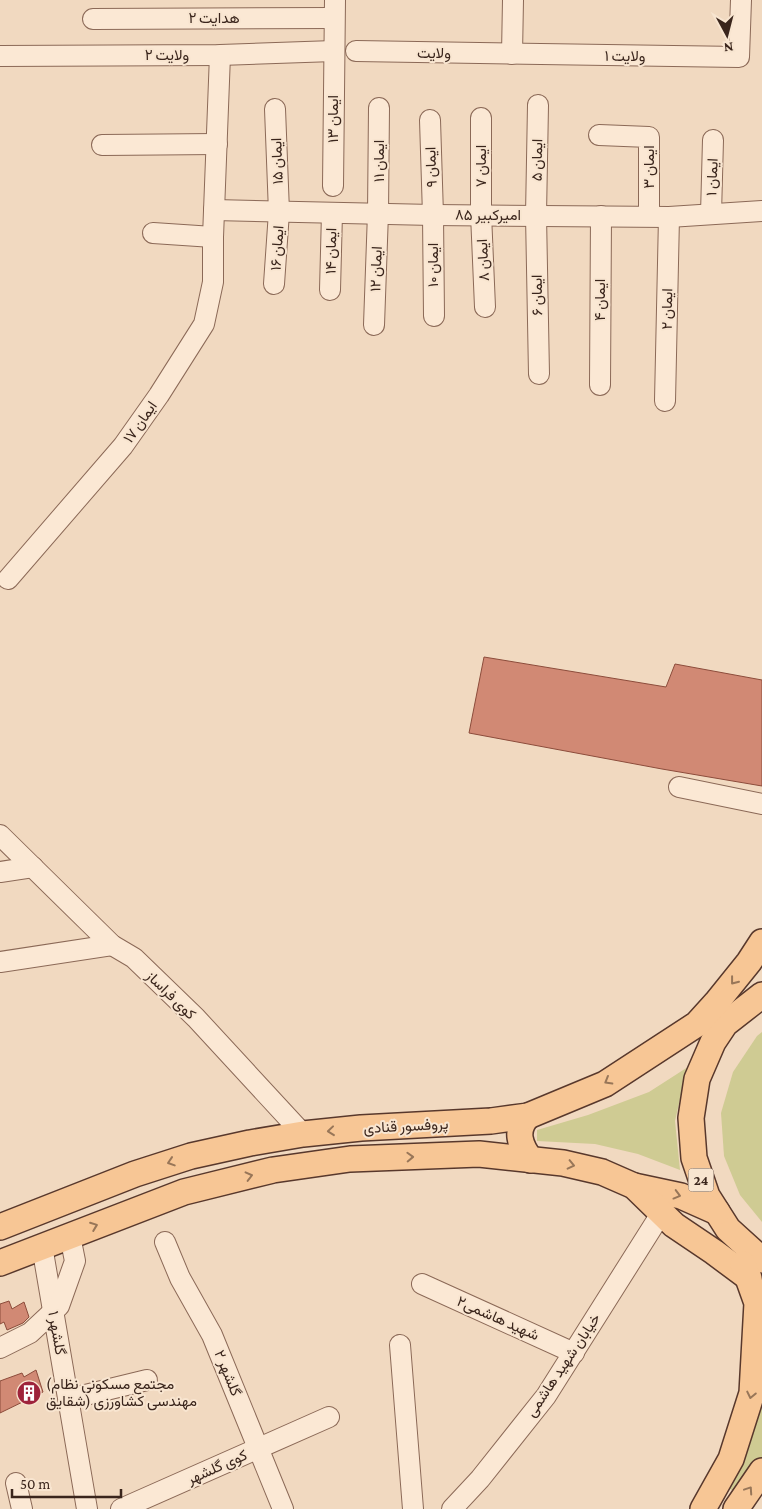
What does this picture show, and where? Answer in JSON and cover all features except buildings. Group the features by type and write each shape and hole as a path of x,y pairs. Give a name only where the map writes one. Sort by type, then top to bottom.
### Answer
{"main road":[{"name":"پروفسور قنادی","path":"0,1227 136,1174 190,1156 250,1143 303,1134 361,1128 482,1122 528,1116 605,1084 697,1024 716,1004 762,942"},
{"name":"24","path":"722,1221 706,1196 694,1158 691,1118 697,1079 713,1042 725,1024 762,996"},
{"path":"528,1116 522,1122 520,1140 524,1151 531,1160"},
{"path":"479,1154 488,1144 489,1138 482,1122"},
{"name":"پروفسور قنادی","path":"0,1263 184,1192 273,1170 350,1159 479,1154 563,1163 602,1172 634,1186 680,1230 714,1252 756,1269"},
{"path":"634,1186 682,1196 722,1221 756,1269 758,1350 752,1393 731,1459 703,1509"},
{"path":"736,1509 762,1471"}],"street":[{"path":"512,54 513,0"},
{"name":"ولایت ۱","path":"512,54 738,57 741,0"},
{"name":"هدایت ۲","path":"94,19 335,9"},
{"name":"ایمان ۱۳","path":"333,186 335,9"},
{"name":"ولایت ۲","path":"0,56 220,55 334,51"},
{"name":"ولایت","path":"356,51 512,54"},
{"name":"ایمان ۱۷","path":"8,579 123,446 159,396 204,324 213,282 220,55"},
{"name":"ایمان ۵","path":"536,215 538,105"},
{"name":"ایمان ۱۱","path":"378,108 378,213"},
{"name":"ایمان ۱۵","path":"275,109 279,212"},
{"name":"ایمان ۷","path":"481,118 481,214"},
{"name":"ایمان ۹","path":"430,120 433,215"},
{"name":"ایمان ۳","path":"599,135 649,138 649,216"},
{"name":"ایمان ۱","path":"711,214 713,140"},
{"path":"102,146 216,144"},
{"name":"امیرکبیر ۸۵","path":"214,210 433,215 601,216 669,216 762,211"},
{"name":"ایمان ۱۶","path":"274,284 279,212"},
{"name":"ایمان ۱۴","path":"330,290 332,213"},
{"name":"ایمان ۱۲","path":"374,325 378,213"},
{"name":"ایمان ۸","path":"481,214 485,306"},
{"name":"ایمان ۱۰","path":"433,215 434,316"},
{"name":"ایمان ۶","path":"536,215 539,374"},
{"name":"ایمان ۴","path":"600,385 601,216"},
{"name":"ایمان ۲","path":"665,401 669,216"},
{"path":"153,233 213,237"},
{"path":"679,787 762,804"},
{"name":"کوی فراساز","path":"0,836 112,945 134,958 196,1018 303,1134"},
{"path":"0,872 32,867"},
{"path":"0,962 112,945"},
{"name":"خیابان شهید هاشمی","path":"452,1509 480,1479 546,1396 652,1228 663,1214"},
{"path":"0,1348 30,1333 59,1306 75,1261 70,1236"},
{"name":"گلشهر ۲","path":"164,1242 180,1278 212,1335 283,1509"},
{"name":"گلشهر ۱","path":"42,1246 87,1509"},
{"name":"شهید هاشمی۲","path":"422,1284 574,1353"},
{"path":"400,1346 413,1509"},
{"path":"68,1399 147,1380"},
{"name":"کوی گلشهر","path":"121,1509 329,1417"},
{"path":"16,1483 22,1509"}],"shaded area":[{"path":"762,1032 762,1222 740,1195 724,1156 721,1113 733,1072 757,1036"},
{"path":"691,1065 683,1086 675,1121 680,1170 638,1154 595,1144 537,1141 537,1130 588,1115 649,1092"},
{"path":"762,1358 762,1463 739,1495 729,1488 742,1456"}],"place":[{"name":"(مجتمع مسکونی نظام مهندسی کشاورزی (شقایق","path":"29,1393"}]}
